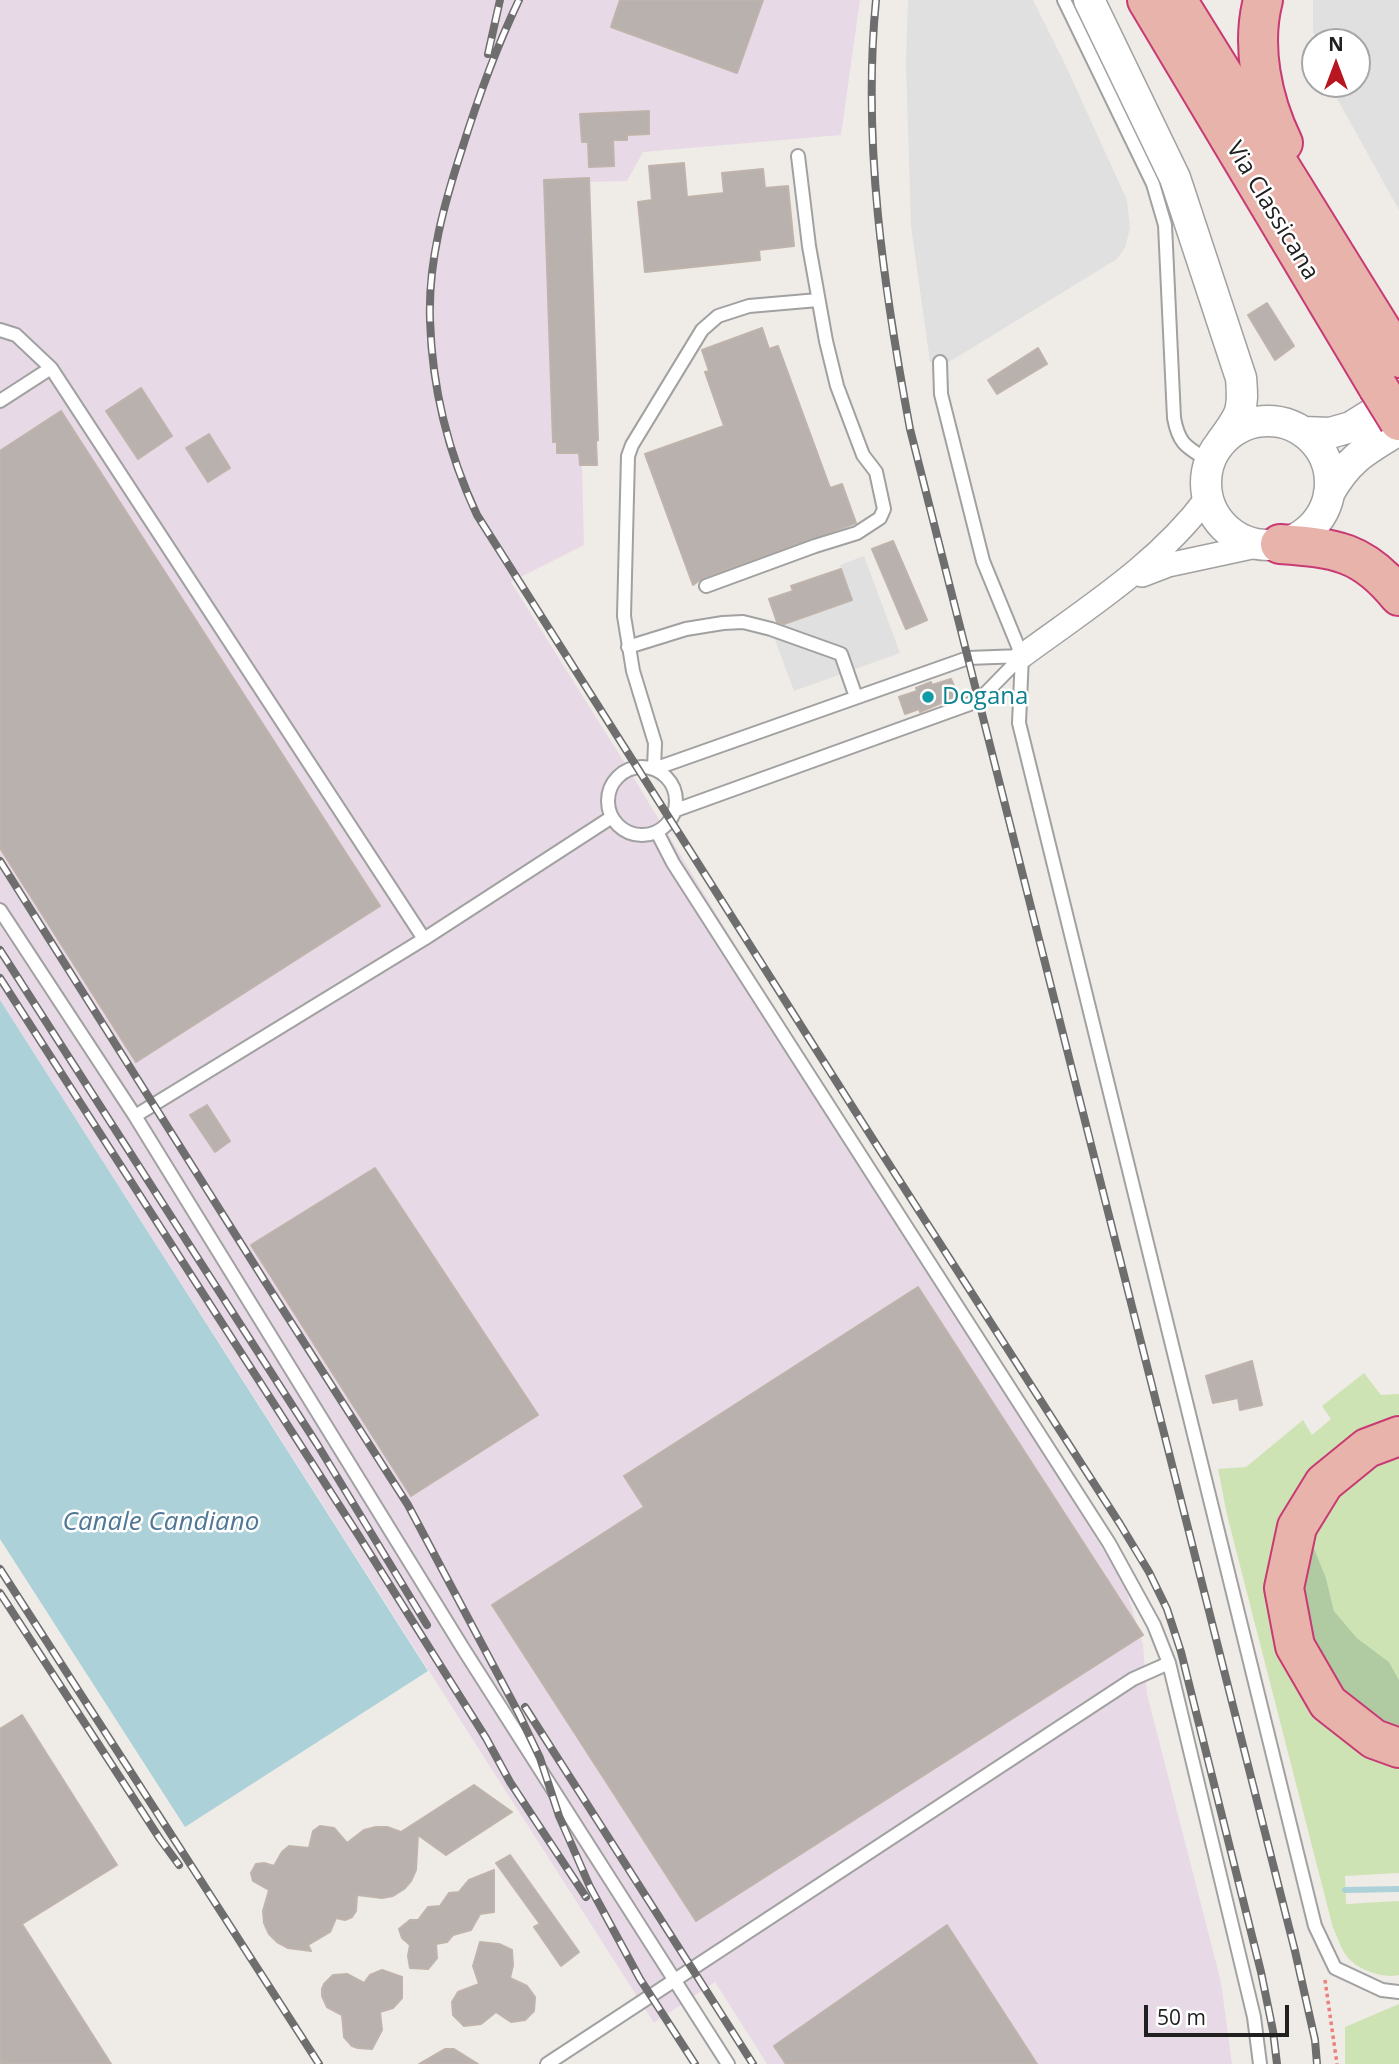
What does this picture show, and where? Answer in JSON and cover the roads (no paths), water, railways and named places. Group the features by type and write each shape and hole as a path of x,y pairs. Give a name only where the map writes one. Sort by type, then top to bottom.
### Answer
{"highway":[{"name":"Via Classicana","path":"1146,0 1392,381"},
{"name":"Via Classicana","path":"1177,0 1336,258 1392,381 1399,421"},
{"path":"1263,0 1258,21 1260,67 1269,111 1282,140 1315,196 1336,258"},
{"path":"1271,545 1327,547 1360,559 1386,579 1399,596"},
{"path":"1399,1436 1367,1448 1324,1483 1297,1527 1284,1588 1295,1646 1328,1703 1374,1739 1399,1748"}],"street":[{"path":"1089,0 1175,178 1241,378 1243,400 1240,416 1215,451 1205,480 1207,498 1215,516 1227,530 1243,540 1271,545"},
{"path":"1303,432 1330,433 1351,427 1392,381"},
{"path":"1215,451 1237,429 1255,422 1285,423 1303,432 1316,444 1325,459 1329,475 1329,493"},
{"path":"1122,583 1168,565 1298,538 1313,526 1324,511 1329,493 1342,470 1399,430"},
{"path":"1021,656 1122,583 1167,546 1191,521 1207,498"}],"lane":[{"path":"1064,0 1153,184 1165,225 1177,434 1184,446 1215,451"},
{"path":"706,586 857,533 880,518 884,509 876,472 863,455 837,386 818,300 799,156"},
{"path":"654,769 655,743 628,647 624,616 628,456 632,445 702,330 718,316 748,306 818,300"},
{"path":"0,330 16,335 51,368 424,939"},
{"path":"940,362 941,394 983,561 1021,656 1020,723 1315,1926 1335,1968 1382,1990 1399,1992"},
{"path":"0,401 51,368"},
{"path":"628,647 686,629 744,622 841,654 856,697"},
{"path":"654,769 670,781 675,790 676,810 671,820 657,832 637,835 618,826 612,817 608,796 612,785 627,770 638,767 654,769 968,658 1021,656"},
{"path":"676,810 978,701 1021,656"},
{"path":"135,1116 424,939 612,817"},
{"path":"657,832 673,863 1109,1544 1154,1625 1169,1663 1254,2017 1260,2064"},
{"path":"0,910 135,1116 457,1639 728,2064"},
{"path":"547,2064 1133,1679 1169,1663"}],"water":[{"name":"Canale Candiano","path":"0,1000 428,1671 185,1827 0,1539"}],"waterway":[{"path":"1345,1890 1399,1889"}],"railway":[{"path":"488,54 500,0"},
{"path":"519,0 474,111 443,212 434,254 430,298 431,345 438,396 458,469 477,515 1149,1572 1167,1609 1181,1652 1261,1972 1277,2064"},
{"path":"876,0 872,108 878,216 910,429 1295,1951 1315,2040 1317,2064"},
{"path":"0,861 408,1505 540,1758 559,1816 590,1887 640,1979 695,2064"},
{"path":"0,950 317,1444 427,1625"},
{"path":"0,978 357,1533 486,1738 510,1782 586,1897"},
{"path":"0,1569 319,2064"},
{"path":"0,1593 179,1865"},
{"path":"525,1707 753,2064"}],"place":[{"name":"Dogana","path":"928,697"}]}
